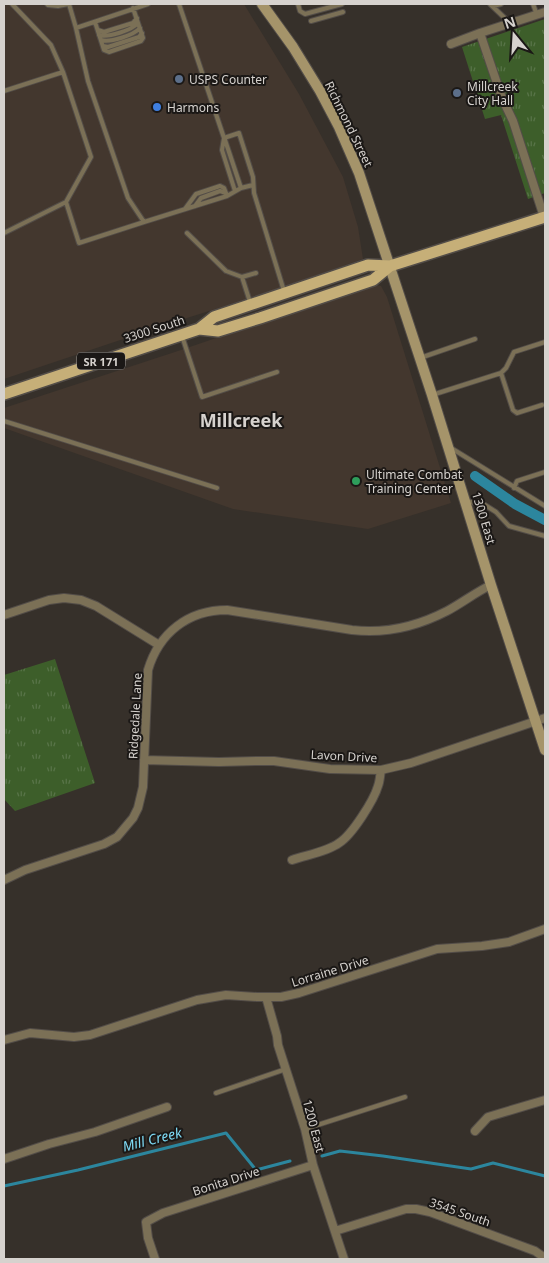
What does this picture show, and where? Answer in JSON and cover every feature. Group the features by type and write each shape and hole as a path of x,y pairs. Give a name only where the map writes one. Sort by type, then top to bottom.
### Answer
{"main road":[{"name":"Richmond Street","path":"262,4 302,61 339,127 359,173 390,266"},
{"name":"3300 South","path":"5,391 199,329 214,317 368,265 390,266 545,217"},
{"name":"3300 South","path":"199,329 218,332 373,280 390,266"},
{"name":"1300 East","path":"390,266 449,447 491,585 541,719 545,750"}],"street":[{"path":"451,44 545,12"},
{"path":"480,33 502,98 513,121 545,217"},
{"name":"Ridgedale Lane","path":"4,880 25,870 97,847 117,837 128,825 138,808 143,787 148,670 159,645 169,632 185,620 201,613 227,610 364,632 392,630 434,617 491,585"},
{"path":"4,615 49,600 64,598 81,600 96,606 159,645"},
{"name":"Lavon Drive","path":"144,760 219,762 256,760 330,769 381,770 541,719"},
{"path":"292,860 333,847 344,840 375,795 381,770"},
{"name":"Lorraine Drive","path":"4,1040 30,1033 74,1037 90,1035 197,1000 226,995 281,997 437,949 509,942 545,929"},
{"name":"1200 East","path":"266,997 278,1046 304,1128 313,1165 344,1259"},
{"path":"475,1131 488,1117 545,1100"},
{"path":"4,1159 49,1144 95,1132 167,1107"},
{"name":"Bonita Drive","path":"155,1259 148,1238 146,1222 163,1213 313,1165"},
{"name":"3545 South","path":"335,1232 406,1209 416,1209 430,1212 535,1251 545,1258"}],"lane":[{"path":"4,233 66,202 91,156 63,72 51,45 12,4"},
{"path":"47,4 58,6 68,4 76,28 88,81 128,198 144,222"},
{"path":"76,28 148,4"},
{"path":"180,4 241,188"},
{"path":"298,4 300,11 305,14 342,4"},
{"path":"492,5 501,4"},
{"path":"534,4 537,15"},
{"path":"492,5 510,23"},
{"path":"95,22 104,50 109,52 141,41 144,38 133,8"},
{"path":"312,21 342,12"},
{"path":"98,30 104,32 137,20"},
{"path":"100,37 134,27 137,20"},
{"path":"100,37 106,42 136,32 140,28"},
{"path":"4,91 63,72"},
{"path":"224,138 239,133 253,177 254,193 285,293"},
{"path":"224,138 222,150 235,192"},
{"path":"66,202 79,243 196,206 241,188 254,185"},
{"path":"185,209 196,194 220,186 224,188 226,194"},
{"path":"187,233 226,271 242,277 256,273"},
{"path":"242,277 250,304"},
{"path":"181,335 202,396 277,372"},
{"path":"420,358 475,339"},
{"path":"432,395 501,373 506,368 514,352 545,342"},
{"path":"501,373 513,410 517,413 542,405"},
{"path":"4,421 217,488"},
{"path":"449,447 545,506"},
{"path":"514,488 517,481 545,472"},
{"path":"466,501 485,505 496,512 508,526 545,536"},
{"path":"216,1093 286,1069"},
{"path":"304,1128 405,1097"}],"shaded area":[{"path":"4,4 244,4 299,94 343,177 358,227 363,259 4,379"},
{"path":"373,284 381,286 387,297 451,503 368,529 233,509 4,428 4,408"}],"green space":[{"path":"545,19 545,193 528,199 501,115 485,119 462,47"},
{"path":"55,659 95,783 15,811 4,799 4,675"}],"waterway":[{"path":"475,476 515,504 545,520"},
{"name":"Mill Creek","path":"4,1186 78,1170 226,1133 256,1170 290,1161"},
{"name":"Mill Creek","path":"322,1156 340,1151 471,1169 493,1163 545,1176"}],"place":[{"name":"USPS Counter","path":"179,79"},
{"name":"Millcreek City Hall","path":"457,93"},
{"name":"Harmons","path":"157,107"},
{"name":"Ultimate Combat Training Center","path":"356,481"}],"district":[{"name":"Millcreek","path":"241,420"}]}
